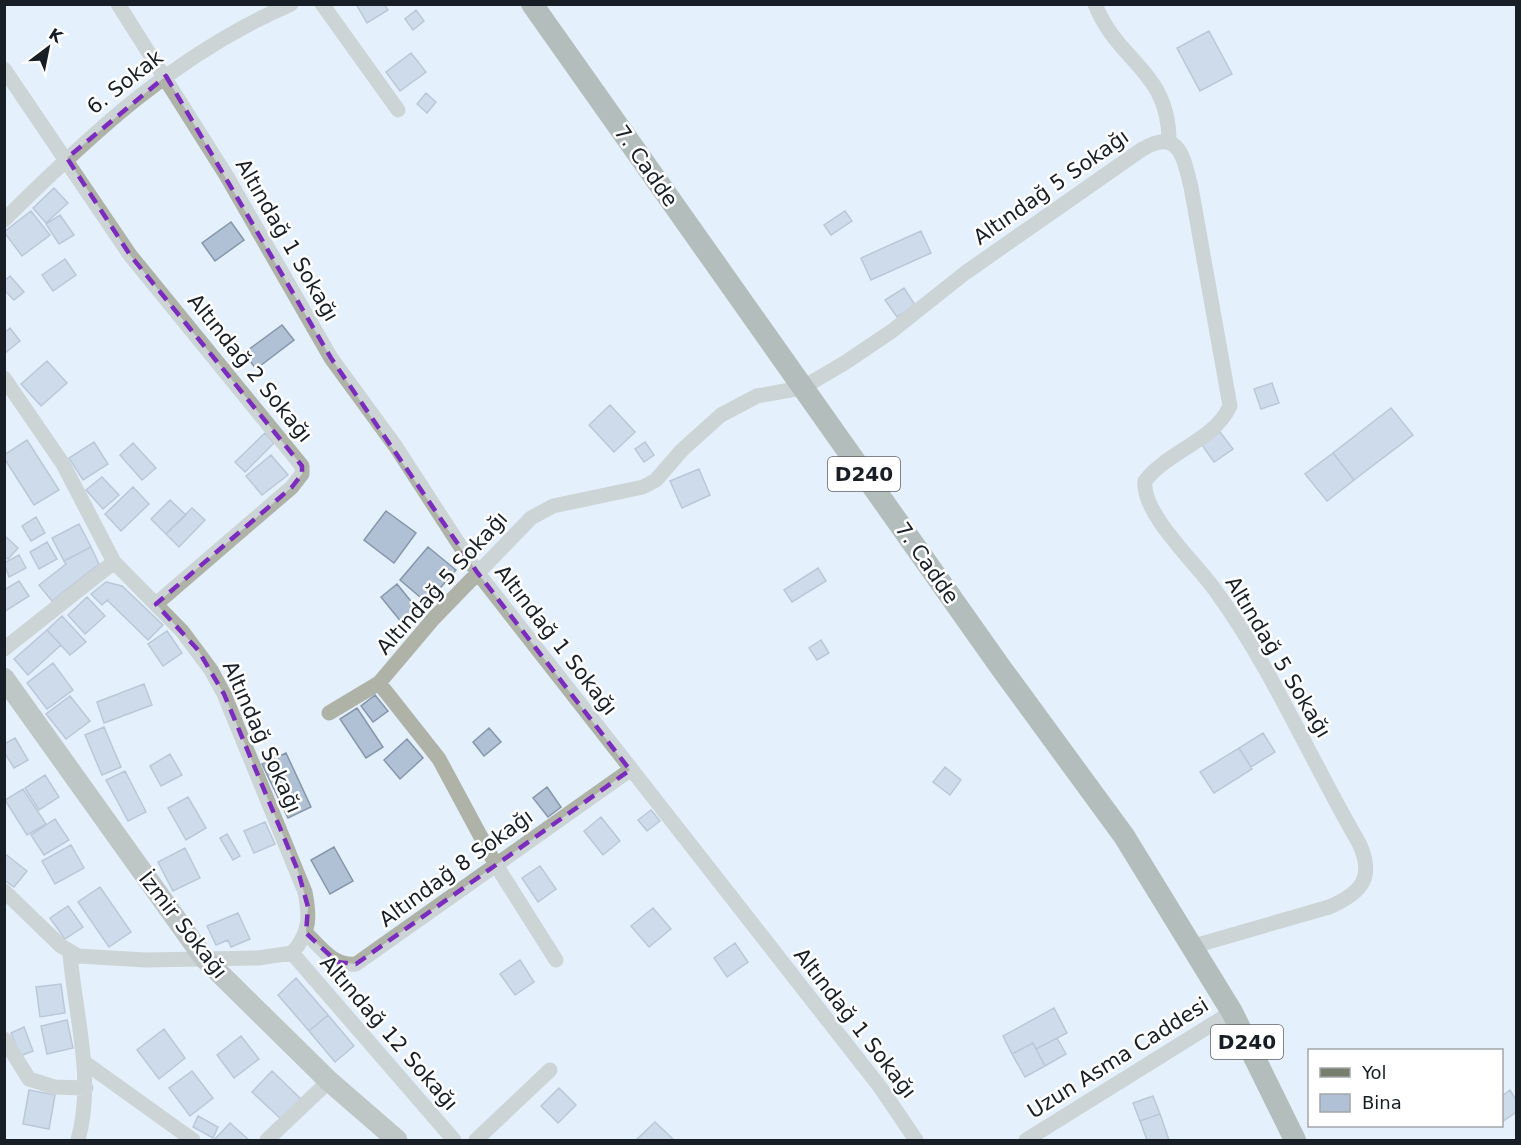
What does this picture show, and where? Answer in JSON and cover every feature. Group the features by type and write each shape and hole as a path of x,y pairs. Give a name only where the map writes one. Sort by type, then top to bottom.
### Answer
{"main road":[{"name":"7. Cadde","path":"532,4 802,388 1124,836 1194,946"},
{"name":"D240","path":"1194,946 1232,1012 1295,1140"}],"street":[{"name":"Altındağ 1 Sokağı","path":"118,4 166,76 226,175 331,358 396,447 477,572 880,1087 915,1140"},
{"name":"6. Sokak","path":"4,220 67,158 166,76 255,12 291,4"},
{"path":"322,4 398,110"},
{"path":"1095,4 1114,39 1154,83 1165,102 1169,118 1169,141"},
{"path":"4,69 67,158"},
{"name":"Altındağ 5 Sokağı","path":"330,713 379,683 477,572 519,528 542,512 580,500 643,487 656,480 701,431 730,409 757,396 802,388 892,332 964,273 1141,150 1159,140 1169,141 1178,148 1184,158 1191,187 1230,406 1224,418 1212,429 1153,471 1145,481 1147,500 1215,589 1256,652 1359,843 1366,858 1367,871 1356,891 1329,907 1194,946"},
{"name":"Altındağ 2 Sokağı","path":"67,158 130,255 302,466 303,474 292,487 156,604"},
{"name":"Altındağ Sokağı","path":"4,378 63,464 114,562 198,650 224,694 298,872 308,908 306,933"},
{"path":"4,649 114,562"},
{"name":"İzmir Sokağı","path":"4,678 204,958 329,1081 397,1140"},
{"path":"379,683 439,759 496,865 556,960"},
{"name":"Altındağ 8 Sokağı","path":"306,933 337,962 356,963 630,770"},
{"path":"4,891 70,954 106,960 258,958 292,953 306,933"},
{"name":"Altındağ 12 Sokağı","path":"292,953 454,1140"},
{"path":"70,954 86,1089 83,1123 78,1140"},
{"name":"Uzun Asma Caddesi","path":"1026,1140 1232,1012"},
{"path":"4,1039 29,1079 54,1087 86,1089"},
{"path":"84,1062 193,1140"},
{"path":"476,1140 550,1070"},
{"path":"267,1140 329,1081"}],"highlighted area":[{"path":"166,76 331,358 477,572 630,770 356,964 337,962 306,933 308,907 298,871 224,694 198,650 156,604 292,487 302,474 302,466 130,255 67,158"}],"building":[{"path":"356,4 384,4 388,10 367,23"},
{"path":"416,10 424,21 413,30 405,19"},
{"path":"1209,31 1232,74 1200,91 1177,48"},
{"path":"411,53 426,72 400,91 386,72"},
{"path":"426,93 436,102 427,113 417,104"},
{"path":"54,188 68,203 46,223 33,208"},
{"path":"31,211 50,235 22,256 4,232"},
{"path":"845,211 852,221 831,235 824,225"},
{"path":"60,215 74,235 59,244 46,224"},
{"path":"231,222 244,240 215,261 202,243"},
{"path":"921,231 931,253 871,280 861,258"},
{"path":"65,259 76,275 53,291 42,275"},
{"path":"10,276 24,292 14,300 4,290 4,281"},
{"path":"904,288 915,305 897,317 885,300"},
{"path":"282,325 294,340 256,369 244,353"},
{"path":"10,328 20,341 4,354 4,333"},
{"path":"47,361 67,383 41,406 21,384"},
{"path":"1272,383 1279,403 1261,409 1254,389"},
{"path":"610,405 635,432 614,452 589,425"},
{"path":"1391,408 1413,435 1354,480 1333,453"},
{"path":"1220,432 1233,449 1214,462 1202,445"},
{"path":"265,433 274,443 245,472 235,462"},
{"path":"27,440 59,490 34,505 4,458 4,455"},
{"path":"94,442 108,464 83,480 69,458"},
{"path":"645,442 654,455 644,462 635,449"},
{"path":"133,443 156,468 142,480 120,455"},
{"path":"1333,453 1354,480 1327,501 1305,474"},
{"path":"271,455 288,475 262,495 246,476"},
{"path":"699,469 710,495 682,508 670,481"},
{"path":"102,477 119,495 103,509 86,490"},
{"path":"133,487 149,504 121,531 105,514"},
{"path":"170,500 186,515 166,534 151,519"},
{"path":"192,508 205,520 179,547 166,534"},
{"path":"386,511 416,533 394,563 364,540"},
{"path":"36,517 45,533 31,541 22,526"},
{"path":"79,524 91,547 64,561 52,538"},
{"path":"4,535 18,548 8,559 4,556"},
{"path":"47,542 57,559 39,569 30,552"},
{"path":"91,547 99,564 52,601 39,585 66,564 64,561"},
{"path":"428,547 456,570 427,603 400,580"},
{"path":"19,555 26,568 9,577 4,563"},
{"path":"818,568 826,581 792,602 784,590"},
{"path":"19,581 29,596 4,612 4,590"},
{"path":"106,582 122,586 163,625 148,640 107,600 102,605 91,594"},
{"path":"397,584 418,610 402,623 381,597"},
{"path":"87,597 105,616 85,634 68,615"},
{"path":"62,616 86,642 70,655 47,630"},
{"path":"47,630 61,645 28,675 14,659"},
{"path":"167,631 182,653 163,666 148,644"},
{"path":"821,640 829,653 817,660 809,648"},
{"path":"53,663 73,690 47,709 27,683"},
{"path":"144,684 152,705 104,723 97,702"},
{"path":"375,695 388,711 373,722 361,706"},
{"path":"70,696 90,721 66,739 46,714"},
{"path":"357,708 383,747 366,758 340,719"},
{"path":"104,727 121,767 102,775 85,735"},
{"path":"489,728 501,742 484,756 473,742"},
{"path":"1263,733 1275,752 1251,767 1239,748"},
{"path":"15,738 28,760 14,768 4,752 4,744"},
{"path":"407,739 423,758 400,779 384,760"},
{"path":"1239,748 1252,769 1214,793 1200,772"},
{"path":"286,753 311,807 288,818 262,764"},
{"path":"170,754 182,775 161,786 150,766"},
{"path":"945,767 961,780 950,795 933,782"},
{"path":"125,771 146,812 128,821 106,780"},
{"path":"45,775 59,797 39,810 25,788"},
{"path":"547,787 561,807 548,817 533,798"},
{"path":"23,789 46,824 27,835 5,800"},
{"path":"188,797 206,828 186,840 168,808"},
{"path":"651,810 660,821 647,831 638,820"},
{"path":"601,817 620,841 603,855 584,831"},
{"path":"55,819 69,840 44,855 31,835"},
{"path":"265,822 275,844 254,853 244,831"},
{"path":"227,834 240,856 233,860 220,838"},
{"path":"71,845 84,868 55,884 42,861"},
{"path":"334,847 353,881 330,894 311,860"},
{"path":"185,848 200,878 173,891 158,862"},
{"path":"4,853 27,871 14,887 4,880"},
{"path":"540,866 556,889 538,902 522,878"},
{"path":"100,887 131,932 109,947 78,902"},
{"path":"68,906 83,927 65,939 50,918"},
{"path":"653,908 671,929 649,947 631,926"},
{"path":"238,913 250,939 231,947 228,940 216,945 207,926"},
{"path":"735,943 748,962 727,977 714,958"},
{"path":"520,960 534,982 515,995 500,974"},
{"path":"296,978 328,1015 309,1031 278,995"},
{"path":"61,984 65,1013 40,1017 36,987"},
{"path":"1054,1008 1067,1033 1036,1049 1033,1043 1012,1054 1003,1036"},
{"path":"328,1015 354,1046 335,1062 309,1031"},
{"path":"67,1020 73,1048 47,1054 41,1026"},
{"path":"24,1027 33,1051 20,1056 11,1033"},
{"path":"164,1029 185,1058 159,1079 137,1050"},
{"path":"241,1036 259,1059 234,1078 217,1055"},
{"path":"1057,1038 1066,1054 1045,1066 1036,1049"},
{"path":"1033,1043 1045,1066 1025,1077 1012,1054"},
{"path":"192,1071 213,1098 190,1116 169,1088"},
{"path":"272,1071 301,1099 281,1119 252,1092"},
{"path":"559,1088 576,1105 558,1123 541,1106"},
{"path":"29,1090 55,1095 49,1129 23,1124"},
{"path":"1510,1090 1516,1100 1516,1112 1503,1121 1503,1095"},
{"path":"1153,1096 1160,1114 1140,1121 1133,1103"},
{"path":"1160,1114 1169,1140 1147,1140 1140,1121"},
{"path":"198,1116 218,1127 213,1138 193,1127"},
{"path":"655,1122 674,1140 636,1140"},
{"path":"230,1123 249,1140 214,1140"}]}
